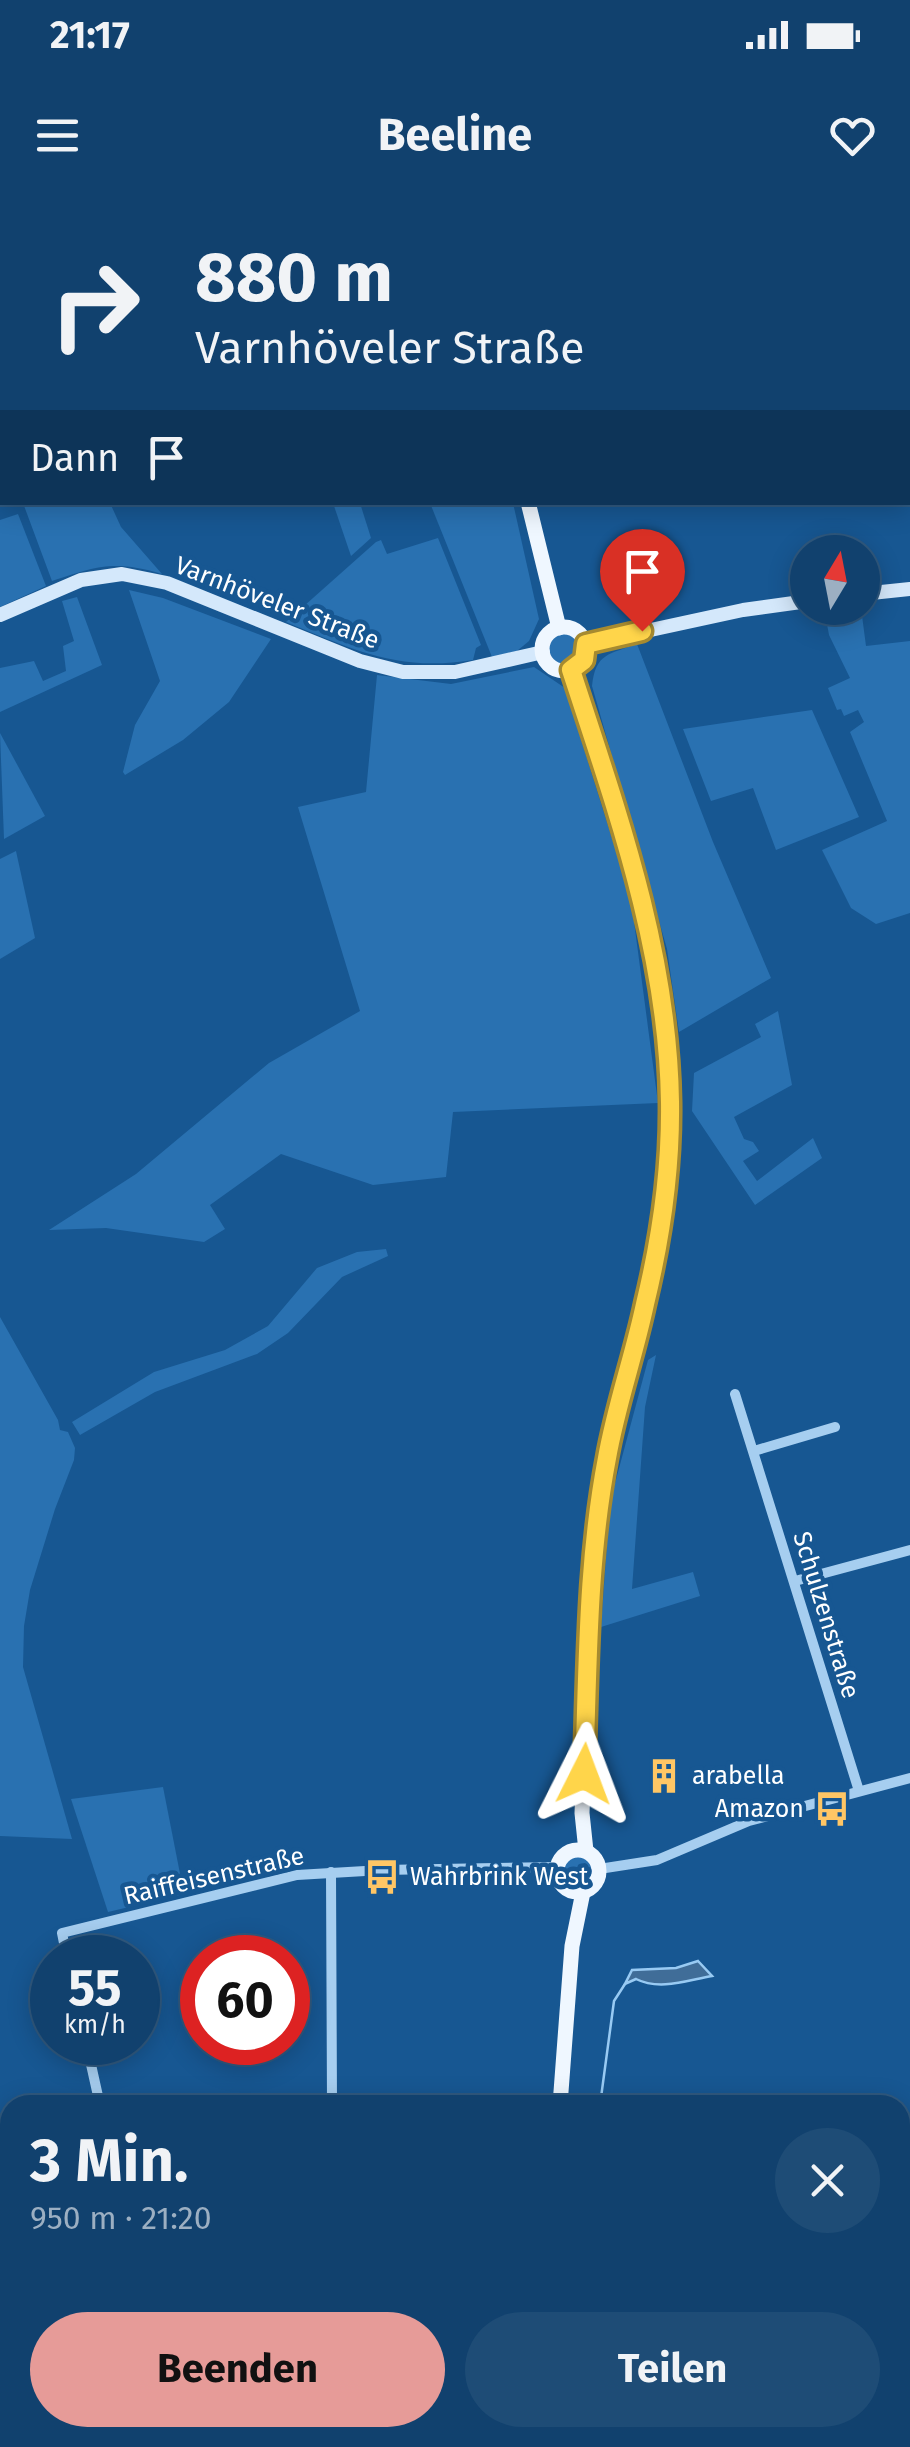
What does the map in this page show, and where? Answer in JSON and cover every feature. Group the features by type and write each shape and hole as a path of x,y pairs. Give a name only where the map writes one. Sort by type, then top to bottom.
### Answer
{"main road":[{"path":"529,505 558,628"},
{"path":"558,628 578,631 586,644 584,660 571,670 556,669 543,652 546,637 558,628"},
{"path":"571,670 640,892 662,1000 670,1104 667,1176 658,1244 607,1457 596,1522 578,1850"},
{"path":"578,1850 596,1859 599,1868 596,1882 576,1891 558,1880 557,1867 564,1855 578,1850"},
{"path":"561,2095 576,1891"}],"street":[{"name":"Varnhöveler Straße","path":"0,615 82,580 122,574 167,582 390,670 455,672 543,652"},
{"path":"880,592 910,589"},
{"path":"586,644 790,603"},
{"name":"Schulzenstraße","path":"735,1394 858,1791"},
{"path":"754,1451 835,1427"},
{"path":"795,1581 910,1550"},
{"path":"599,1868 658,1860 732,1826 910,1778"},
{"name":"Raiffeisenstraße","path":"62,1935 296,1875 557,1867"},
{"path":"331,1872 332,2095"},
{"path":"91,2065 98,2095"}],"shaded area":[{"path":"24,505 111,505 121,527 162,574 131,567 106,567 52,581"},
{"path":"334,505 361,505 371,538 351,556"},
{"path":"431,505 513,505 539,619 529,641 517,651 492,657"},
{"path":"18,514 46,586 0,607 0,520"},
{"path":"438,538 481,645 473,660 399,661 355,649 286,622 376,542 381,540 387,554"},
{"path":"129,590 163,598 271,639 229,702 183,740 125,775 135,725 160,681"},
{"path":"77,597 102,665 0,712 0,668 34,661 43,681 66,671 63,646 74,641 62,601"},
{"path":"827,625 863,625 866,646 910,641 910,913 876,924 851,908 822,850 887,821 850,732 864,722 858,710 844,716 841,709 837,710 828,688 850,678"},
{"path":"565,632 577,637 582,649 577,661 565,666 553,661 548,649 553,637"},
{"path":"637,644 713,842 771,978 679,1032 667,949 592,686 600,661"},
{"path":"534,667 565,688 631,899 658,1103 453,1112 446,1177 373,1185 281,1154 210,1205 225,1229 204,1242 106,1228 49,1230 136,1174 269,1063 360,1011 298,807 366,792 377,675 451,684"},
{"path":"812,710 859,817 776,850 753,788 711,801 683,729"},
{"path":"0,733 45,816 4,839"},
{"path":"16,851 35,938 0,959 0,859"},
{"path":"778,1011 792,1085 734,1117 744,1139 753,1142 759,1151 743,1161 757,1181 813,1138 822,1158 755,1205 692,1111 694,1073 761,1037 755,1024"},
{"path":"386,1249 388,1256 342,1277 288,1333 257,1354 155,1392 80,1435 72,1422 154,1372 225,1350 268,1326 317,1268 357,1252"},
{"path":"0,1317 60,1430 68,1432 75,1448 30,1590 23,1667 72,1839 0,1836"},
{"path":"656,1355 645,1407 632,1589 693,1572 700,1596 601,1627 610,1502 648,1360"},
{"path":"163,1787 184,1894 108,1912 71,1799"},
{"path":"578,1854 590,1859 595,1871 590,1883 578,1888 566,1883 561,1871 566,1859"},
{"path":"698,1961 712,1976 674,1984 636,1979 625,1984 632,1970 676,1968"}],"waterway":[{"path":"601,2095 614,2001 625,1984"}],"place":[{"name":"arabella","path":"664,1776"},
{"name":"Amazon","path":"832,1809"},
{"name":"Wahrbrink West","path":"382,1877"}],"route":[{"path":"584,1774 596,1522 607,1457 658,1244 666,1196 670,1104 662,1000 640,892 571,670 584,660 586,644 642,631"}]}
